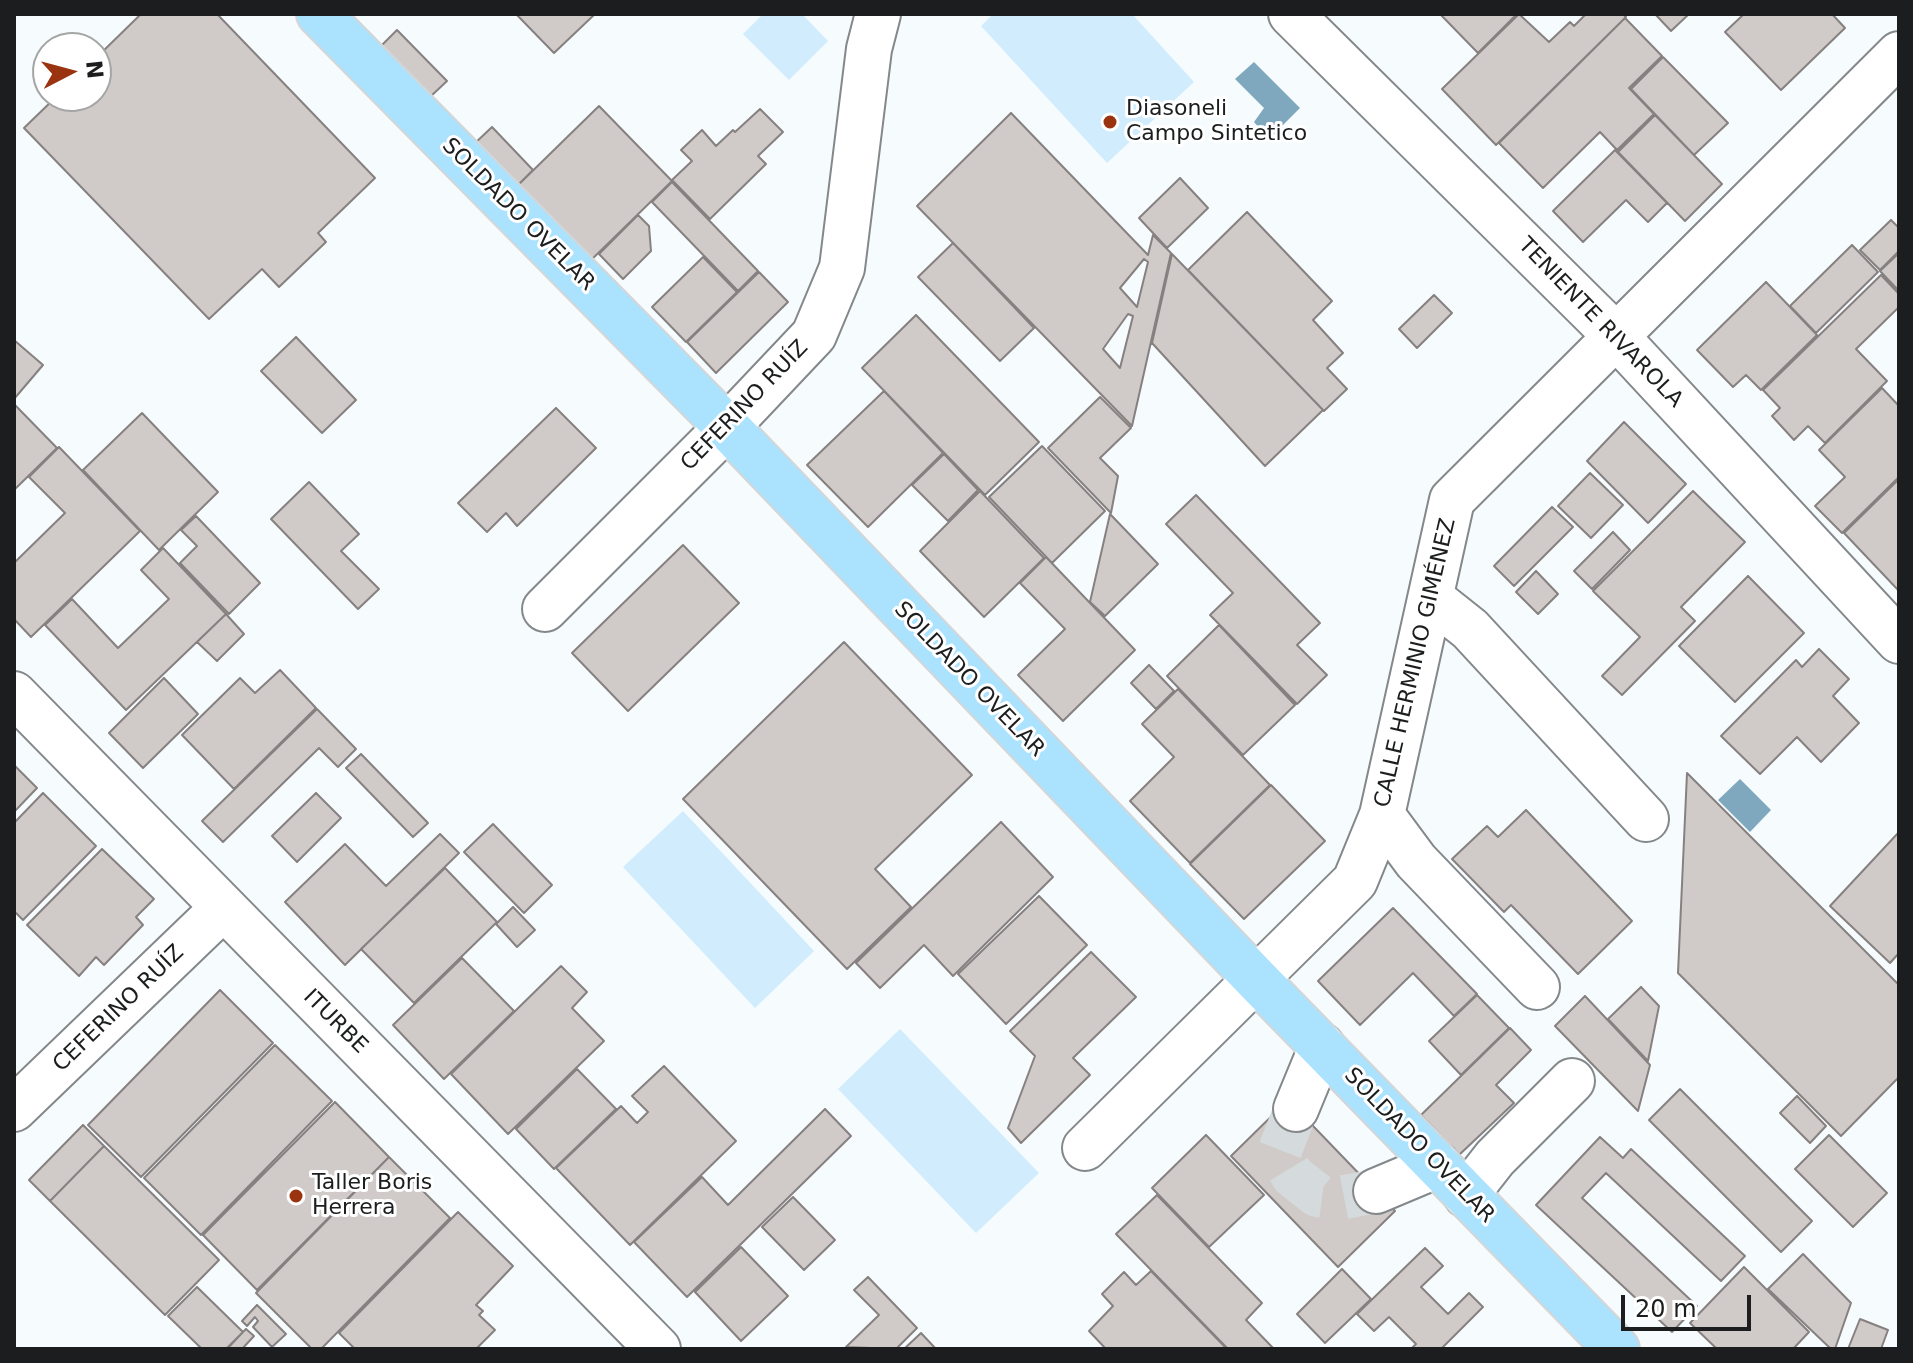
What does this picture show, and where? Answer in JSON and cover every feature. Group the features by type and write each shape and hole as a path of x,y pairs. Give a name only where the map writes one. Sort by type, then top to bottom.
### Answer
{"main road":[{"name":"SOLDADO OVELAR","path":"319,14 727,427 1257,980 1617,1349"}],"street":[{"name":"CEFERINO RUÍZ","path":"545,609 814,335 842,268 869,49 878,14"},
{"name":"TENIENTE RIVAROLA","path":"1291,14 1615,335 1899,641"},
{"name":"CALLE HERMINIO GIMÉNEZ","path":"1085,1148 1355,881 1382,815 1452,500 1899,54"},
{"path":"1431,598 1470,629 1646,819"},
{"name":"ITURBE","path":"14,694 658,1349"},
{"path":"1382,815 1416,861 1537,987"},
{"name":"CEFERINO RUÍZ","path":"14,1109 223,908"},
{"path":"1296,1109 1322,1046"},
{"path":"1376,1191 1452,1180 1495,1158 1572,1081"}],"shaded area":[{"path":"763,14 802,14 828,41 789,80 743,34"},
{"name":"Diasoneli Campo Sintetico","path":"993,14 1132,14 1194,82 1107,163 981,26"},
{"path":"1254,62 1300,108 1269,139 1254,122 1264,108 1235,79"},
{"path":"1740,779 1771,810 1750,832 1718,800"},
{"path":"683,811 814,951 755,1008 623,867"},
{"path":"900,1029 1039,1173 976,1233 838,1089"}],"building":[{"path":"141,14 217,14 375,178 318,233 326,242 279,287 262,269 209,319 24,128 40,112 112,112 112,42"},
{"path":"516,14 595,14 554,53"},
{"path":"1440,14 1517,14 1478,53"},
{"path":"1519,14 1549,42 1570,22 1574,26 1586,14 1623,14 1626,17 1496,145 1442,89"},
{"path":"1655,14 1689,14 1671,31"},
{"path":"1744,14 1832,14 1845,28 1781,90 1725,32"},
{"path":"1625,18 1662,56 1629,88 1654,114 1617,150 1600,132 1543,188 1499,143"},
{"path":"397,30 447,81 429,98 380,47"},
{"path":"1663,57 1728,123 1694,155 1631,89"},
{"path":"599,106 672,181 586,265 513,190"},
{"path":"760,109 783,132 758,156 766,164 710,219 672,180 692,161 681,150 702,130 716,146"},
{"path":"1011,113 1148,255 1153,235 1171,253 1132,426 917,206","holes":["1144,259 1148,262 1137,307 1120,288","1128,314 1133,316 1120,368 1103,349"]},
{"path":"1655,115 1722,184 1685,221 1618,152"},
{"path":"492,127 533,170 513,190 472,146"},
{"path":"1615,150 1667,203 1648,222 1626,200 1583,242 1553,211"},
{"path":"1180,178 1208,208 1167,248 1139,218"},
{"path":"672,182 758,271 738,291 652,202"},
{"path":"1247,212 1332,301 1313,320 1343,353 1327,368 1347,389 1324,411 1188,270"},
{"path":"638,215 649,226 651,251 623,279 599,254"},
{"path":"1891,220 1899,228 1899,251 1880,270 1860,250"},
{"path":"953,243 1034,328 1000,361 918,277"},
{"path":"1852,245 1878,272 1816,333 1790,306"},
{"path":"1899,253 1899,291 1880,271"},
{"path":"1172,254 1323,410 1265,466 1152,343"},
{"path":"703,257 737,292 686,342 652,307"},
{"path":"759,272 788,302 716,373 687,342"},
{"path":"1881,275 1899,294 1899,307 1856,349 1887,381 1825,443 1808,426 1794,440 1772,416 1780,408 1763,390"},
{"path":"1766,282 1817,335 1761,390 1746,375 1733,387 1697,350"},
{"path":"1434,295 1452,313 1417,348 1399,329"},
{"path":"916,315 1039,442 985,495 862,368"},
{"path":"296,337 356,400 322,433 261,371"},
{"path":"14,340 43,365 14,399"},
{"path":"1882,388 1899,406 1899,477 1842,533 1815,506 1845,477 1819,450"},
{"path":"884,391 943,453 868,527 807,465"},
{"path":"1100,397 1131,428 1100,458 1118,476 1111,513 1048,448"},
{"path":"14,404 57,448 14,490 15,437"},
{"path":"556,408 596,448 517,526 506,513 487,532 458,503"},
{"path":"142,413 218,492 159,550 83,470"},
{"path":"1624,422 1686,484 1648,523 1587,461"},
{"path":"1042,446 1105,511 1052,563 989,497"},
{"path":"59,447 140,531 31,637 14,619 14,563 65,513 29,477"},
{"path":"944,454 978,490 948,521 912,485"},
{"path":"1590,473 1623,505 1591,538 1558,506"},
{"path":"1899,479 1899,591 1844,533"},
{"path":"309,482 359,534 341,551 379,589 358,609 271,519"},
{"path":"980,491 1044,558 984,617 920,551"},
{"path":"1693,491 1745,542 1681,607 1695,621 1622,695 1602,676 1640,637 1593,591"},
{"path":"1196,495 1320,623 1297,645 1327,675 1297,704 1210,615 1233,593 1166,524"},
{"path":"1552,507 1573,527 1514,586 1494,566"},
{"path":"1110,514 1158,564 1105,616 1090,602"},
{"path":"196,516 260,583 229,614 180,563 197,546 181,530"},
{"path":"1613,532 1630,550 1592,589 1574,571"},
{"path":"683,545 739,603 628,711 572,653"},
{"path":"163,548 226,614 126,710 45,625 72,599 118,648 169,599 141,570"},
{"path":"1046,557 1135,650 1063,721 1018,675 1065,629 1020,583"},
{"path":"1536,571 1558,594 1538,614 1516,592"},
{"path":"1748,576 1804,633 1735,702 1679,646"},
{"path":"226,614 244,634 217,661 197,642"},
{"path":"1219,625 1295,705 1243,755 1167,676"},
{"path":"844,642 972,775 875,869 911,907 847,969 683,799"},
{"path":"1819,649 1849,679 1833,696 1859,723 1821,762 1797,737 1760,774 1721,736 1796,660 1802,667"},
{"path":"1149,665 1174,691 1156,709 1131,683"},
{"path":"280,670 316,708 234,789 182,735 240,678 255,693"},
{"path":"164,678 198,714 143,768 109,733"},
{"path":"1178,689 1270,785 1190,863 1130,801 1174,757 1142,724"},
{"path":"317,709 356,749 338,767 319,748 223,842 202,821"},
{"path":"361,754 428,823 413,837 346,768"},
{"path":"14,765 37,788 14,812"},
{"path":"1687,773 1899,985 1899,1077 1841,1136 1678,973"},
{"path":"1271,785 1325,841 1244,919 1190,864"},
{"path":"43,793 96,846 23,920 14,911 14,823"},
{"path":"316,793 341,818 297,862 272,836"},
{"path":"1526,810 1632,921 1578,974 1511,905 1504,912 1452,859 1487,826 1498,837"},
{"path":"1001,822 1053,877 953,976 924,945 880,988 856,963"},
{"path":"493,824 552,885 524,913 464,852"},
{"path":"1899,832 1899,953 1890,963 1830,906"},
{"path":"440,834 459,853 345,965 285,902 345,844 386,886"},
{"path":"102,849 154,899 136,917 143,925 104,965 96,957 79,976 27,925"},
{"path":"445,868 497,922 414,1003 361,949"},
{"path":"1039,896 1087,945 1006,1024 958,974"},
{"path":"513,907 535,930 517,947 496,924"},
{"path":"1393,908 1477,994 1454,1016 1413,973 1360,1025 1318,981"},
{"path":"1091,952 1136,997 1073,1058 1090,1075 1021,1143 1008,1128 1035,1056 1010,1031"},
{"path":"462,958 514,1011 444,1079 393,1025"},
{"path":"561,966 587,992 572,1008 604,1041 508,1134 451,1074"},
{"path":"1641,987 1659,1006 1648,1061 1608,1019"},
{"path":"220,990 273,1043 141,1177 88,1125"},
{"path":"1477,995 1509,1028 1461,1075 1429,1041"},
{"path":"1585,996 1650,1065 1638,1111 1555,1026"},
{"path":"1510,1028 1531,1050 1496,1085 1514,1103 1459,1155 1421,1115"},
{"path":"275,1045 332,1101 201,1235 144,1178"},
{"path":"664,1066 736,1141 630,1245 556,1168 621,1106 637,1123 648,1112 632,1096"},
{"path":"577,1069 616,1109 554,1169 516,1129"},
{"path":"1680,1089 1812,1221 1781,1252 1649,1120"},
{"path":"1797,1096 1826,1126 1810,1143 1780,1113"},
{"path":"1288,1100 1395,1211 1338,1267 1231,1156"},
{"name":"Taller Boris Herrera","path":"335,1102 389,1157 257,1290 203,1235"},
{"path":"825,1109 851,1136 687,1297 634,1242 702,1177 728,1205"},
{"path":"83,1125 104,1146 50,1201 29,1180"},
{"path":"1206,1135 1264,1195 1209,1247 1152,1188"},
{"path":"1829,1135 1887,1193 1853,1227 1795,1169"},
{"path":"1600,1137 1623,1158 1631,1149 1745,1256 1721,1281 1606,1173 1582,1198 1697,1306 1672,1332 1536,1205"},
{"path":"104,1146 219,1260 165,1315 50,1201"},
{"path":"389,1157 450,1218 321,1349 312,1349 256,1293"},
{"path":"1157,1195 1262,1303 1246,1320 1274,1349 1228,1349 1116,1234"},
{"path":"793,1197 835,1240 804,1270 762,1227"},
{"path":"458,1212 513,1266 476,1305 483,1311 479,1315 495,1330 476,1349 355,1349 339,1333"},
{"path":"741,1247 788,1296 741,1341 695,1292"},
{"path":"1425,1248 1443,1266 1421,1287 1448,1314 1469,1293 1483,1307 1441,1349 1411,1349 1416,1344 1389,1317 1374,1331 1357,1314"},
{"path":"1803,1254 1851,1303 1835,1349 1831,1349 1768,1289"},
{"path":"1744,1267 1809,1332 1793,1349 1717,1349 1690,1323"},
{"path":"1342,1269 1371,1299 1325,1343 1297,1314"},
{"path":"1151,1271 1227,1349 1106,1349 1089,1331 1113,1306 1102,1294 1124,1272 1136,1285"},
{"path":"868,1277 917,1328 896,1349 846,1347 879,1315 854,1290"},
{"path":"197,1287 243,1332 227,1349 202,1349 168,1316"},
{"path":"257,1305 286,1334 272,1347 253,1327 258,1321 255,1317 247,1326 242,1321"},
{"path":"1860,1319 1888,1330 1881,1349 1848,1349"},
{"path":"246,1329 254,1336 242,1349 226,1349"},
{"path":"921,1333 936,1349 904,1349"}],"tunnel":[{"path":"1296,1109 1279,1153 1293,1176 1317,1195 1340,1198 1376,1191"}],"place":[{"name":"Diasoneli Campo Sintetico","path":"1110,122"},
{"name":"Taller Boris Herrera","path":"296,1196"}]}
